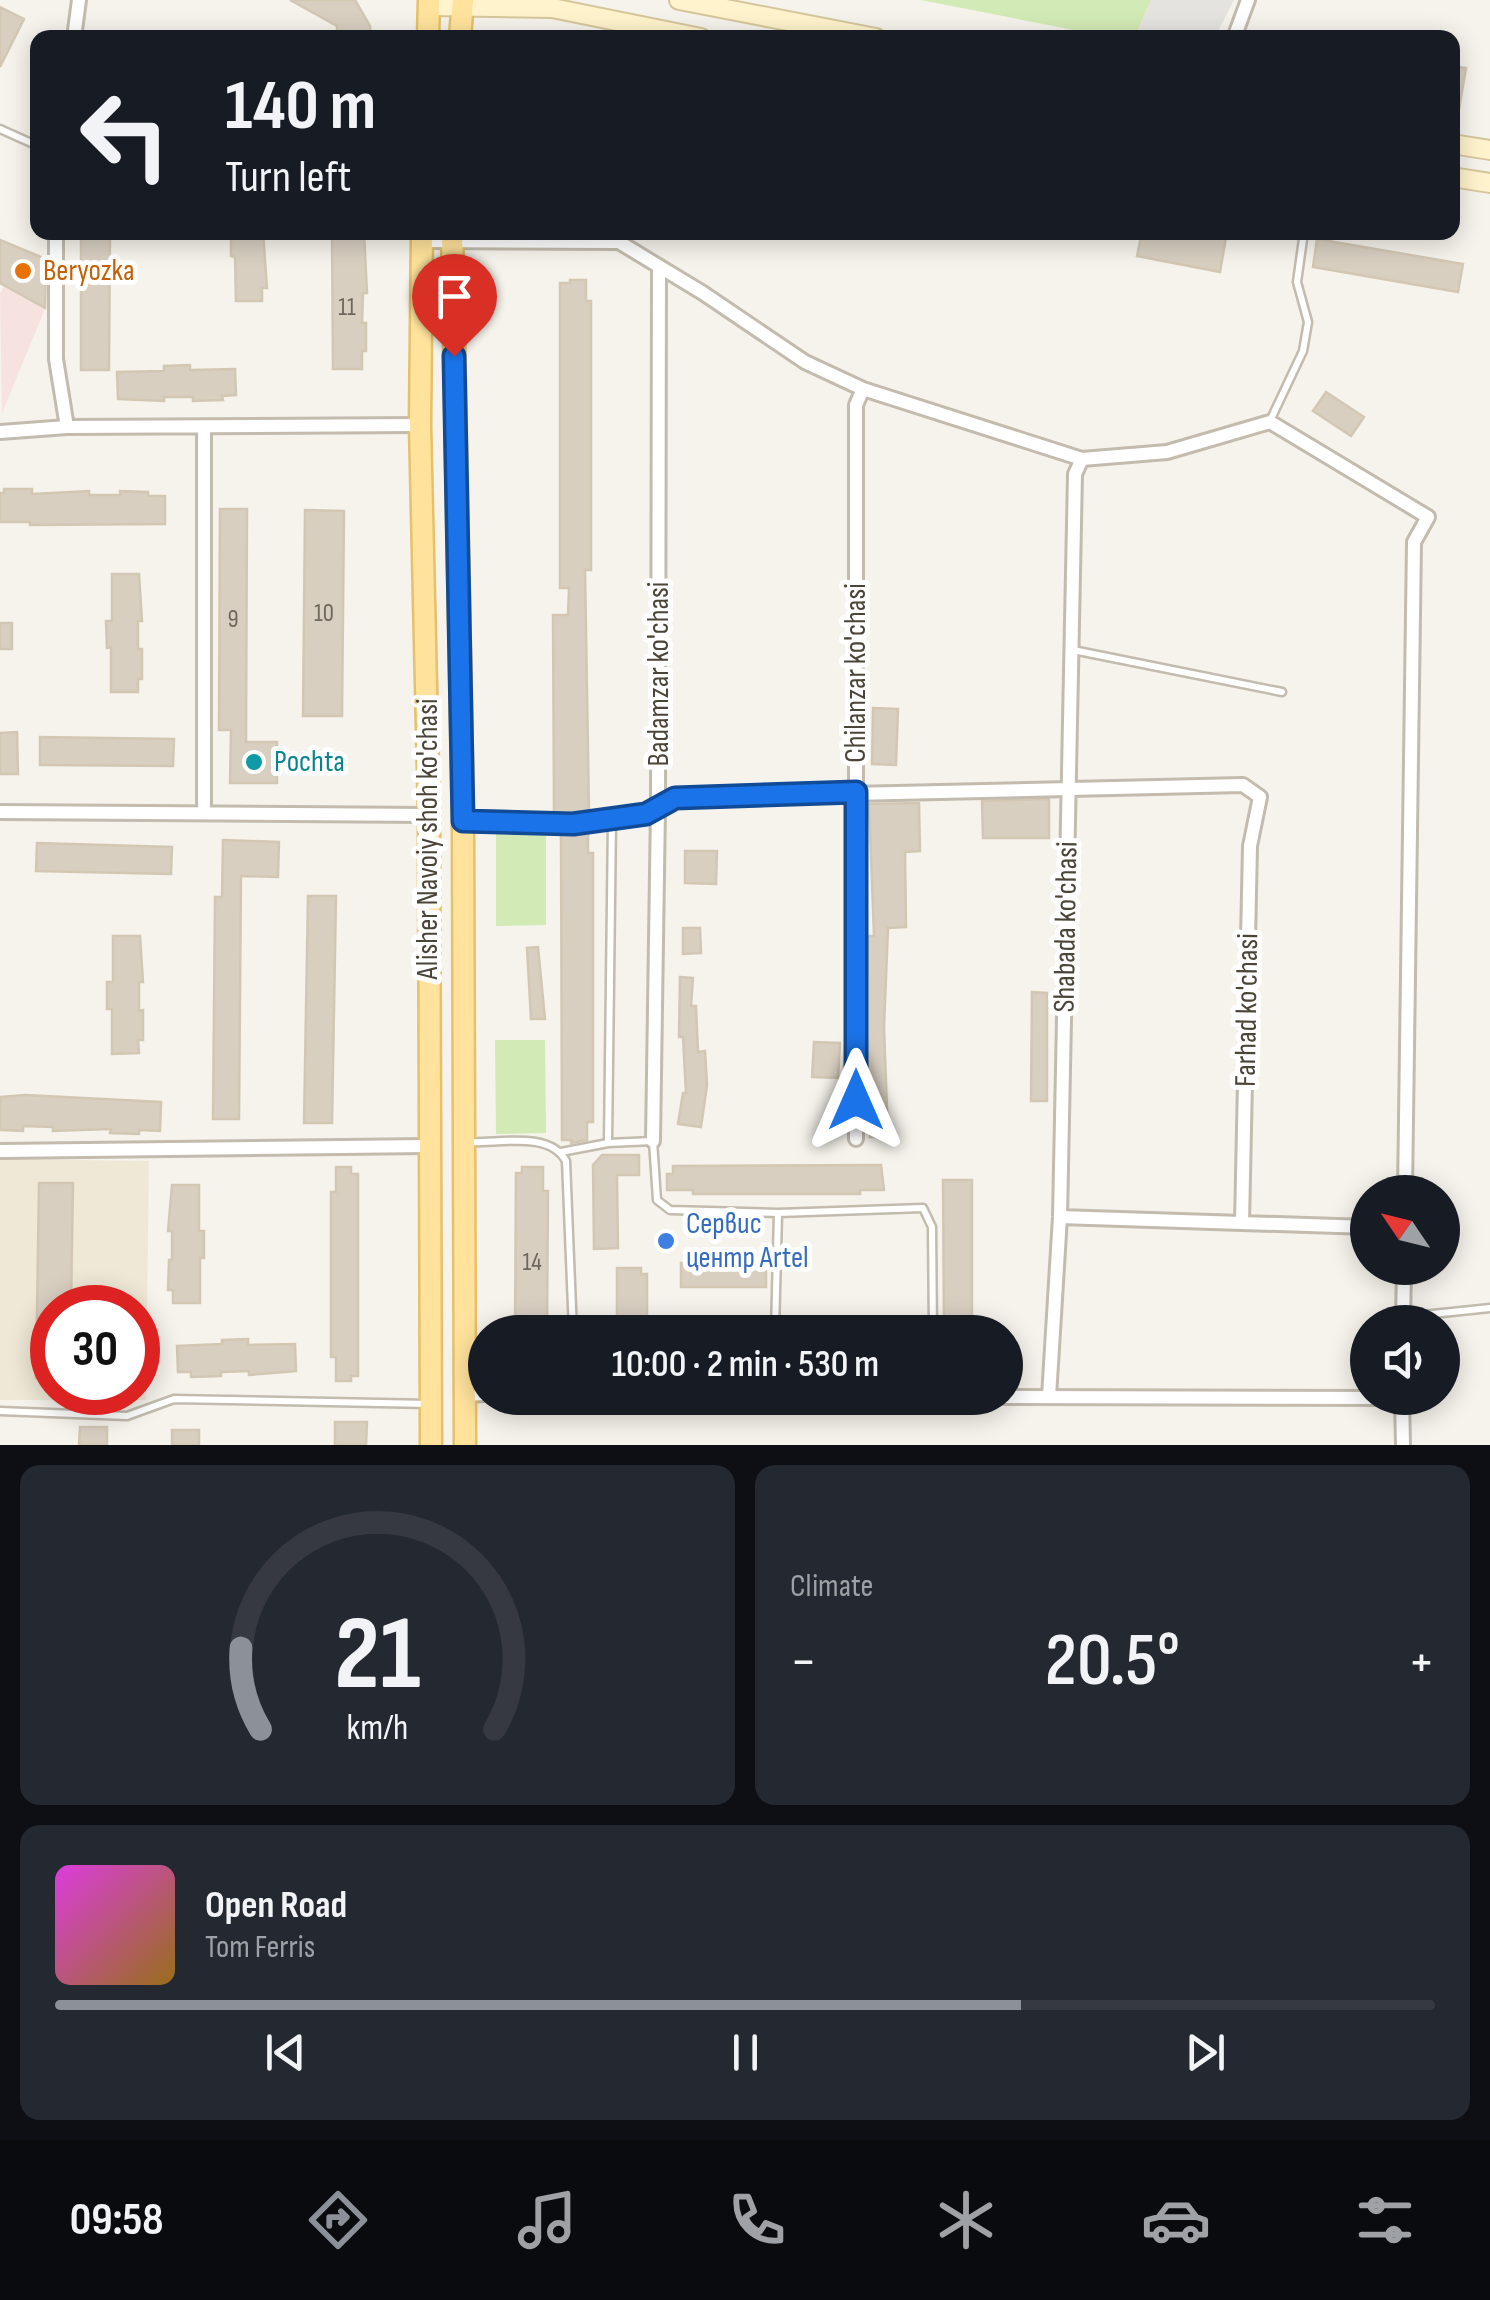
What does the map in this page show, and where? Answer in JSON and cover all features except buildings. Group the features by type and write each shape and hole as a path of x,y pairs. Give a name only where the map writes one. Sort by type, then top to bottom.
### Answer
{"main road":[{"path":"679,0 805,30"},
{"path":"428,30 429,3 552,8 661,30"},
{"path":"460,30 462,3"},
{"path":"1460,145 1490,150"},
{"path":"1460,179 1490,183"},
{"name":"Alisher Navoiy shoh ko'chasi","path":"422,240 420,425 430,815 428,1146 432,1445"},
{"name":"Alisher Navoiy shoh ko'chasi","path":"452,240 463,821 464,1142 472,1315"},
{"name":"Alisher Navoiy shoh ko'chasi","path":"465,1445 471,1415"}],"street":[{"path":"75,30 79,0"},
{"path":"1237,30 1248,0"},
{"path":"56,240 56,359 67,427"},
{"path":"563,240 619,242 806,362 863,389 1082,459 1167,452 1270,422 1428,516 1414,542 1404,1175"},
{"name":"Badamzar ko'chasi","path":"653,1141 659,266"},
{"name":"Chilanzar ko'chasi","path":"856,1139 856,405 863,389"},
{"path":"0,432 67,427 420,425"},
{"path":"204,428 204,813"},
{"name":"Shabada ko'chasi","path":"1049,1397 1060,1217 1075,474 1082,459"},
{"name":"Farhad ko'chasi","path":"1069,788 1243,786 1260,798 1250,846 1242,1223"},
{"path":"463,821 573,824 646,814 675,798 1069,788"},
{"path":"0,812 430,815"},
{"path":"0,1151 428,1146"},
{"path":"1060,1217 1350,1226"},
{"path":"1023,1396 1350,1398"},
{"path":"1402,1415 1403,1445"}],"lane":[{"path":"0,129 30,142"},
{"path":"1270,422 1303,352 1308,322 1297,282 1303,240"},
{"path":"1072,650 1282,692"},
{"path":"608,1143 612,819"},
{"path":"561,1152 608,1143 653,1141 657,1200 670,1210 778,1213 923,1208 932,1227 934,1315"},
{"path":"464,1142 545,1142 561,1152 566,1161 571,1315"},
{"path":"775,1315 778,1213"},
{"path":"1460,1312 1490,1308"},
{"path":"0,1411 127,1416 174,1399 431,1404"}],"shaded area":[{"path":"1151,0 1234,0 1219,30 1138,30"},
{"path":"4,287 45,309 2,413 0,293"},
{"path":"0,1159 149,1161 147,1285 30,1285 30,1400 0,1400"}],"green space":[{"path":"921,0 1151,0 1138,30 1073,30"},
{"path":"546,831 546,925 496,926 496,832"},
{"path":"495,1040 545,1040 546,1133 496,1134"}],"place":[{"name":"Beryozka","path":"23,271"},
{"name":"Pochta","path":"254,762"},
{"name":"Сервис центр Artel","path":"666,1241"}],"route":[{"path":"454,356 463,821 573,824 646,814 675,798 856,792 856,1100"}]}
